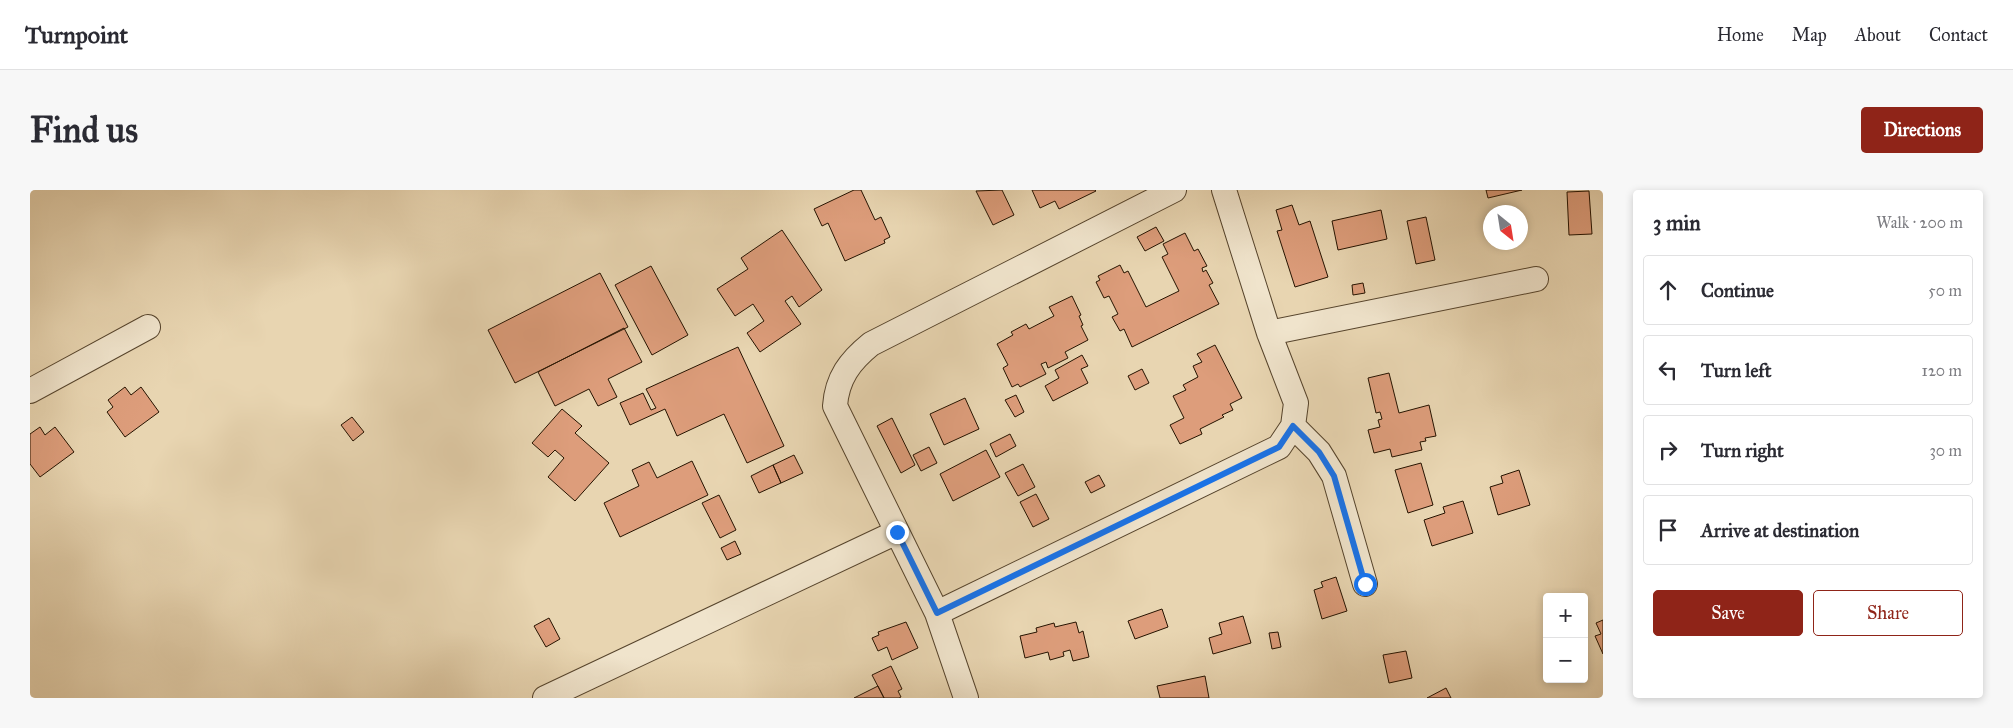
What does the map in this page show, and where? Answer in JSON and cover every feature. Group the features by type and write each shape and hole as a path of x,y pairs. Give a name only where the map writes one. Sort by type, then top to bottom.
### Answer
{"street":[{"path":"966,698 937,613 835,406 836,389 843,373 855,356 871,344 1174,190"},
{"path":"937,613 1279,447 1293,426 1296,403 1270,333 1224,190"},
{"path":"1270,333 1536,279"},
{"path":"30,392 148,327"},
{"path":"1293,426 1328,463 1334,476 1365,584"},
{"path":"545,698 897,532"}],"building":[{"path":"854,190 861,190 875,220 881,217 890,237 884,240 885,243 845,261 828,223 822,226 814,209"},
{"path":"1002,190 1014,215 993,225 976,191"},
{"path":"1032,190 1096,191 1059,209 1055,201 1040,208"},
{"path":"1486,190 1522,190 1488,198"},
{"path":"1589,191 1592,234 1569,235 1567,192"},
{"path":"1292,205 1299,225 1310,221 1328,277 1295,287 1277,231 1282,230 1276,210"},
{"path":"1381,210 1387,239 1338,250 1332,221"},
{"path":"1426,217 1435,260 1416,264 1407,221"},
{"path":"1156,227 1164,241 1145,251 1137,237"},
{"path":"782,230 822,290 799,307 792,296 785,301 801,324 760,352 747,333 764,321 753,304 735,316 717,289 748,269 741,258"},
{"path":"1185,233 1194,251 1198,249 1207,266 1202,268 1203,272 1206,270 1213,283 1209,285 1219,304 1132,347 1124,329 1120,331 1112,317 1118,314 1109,296 1104,298 1096,282 1100,280 1098,276 1120,265 1124,273 1128,271 1146,307 1179,291 1162,257 1168,254 1163,244"},
{"path":"651,266 688,335 652,355 615,285"},
{"path":"600,273 628,327 515,383 488,330"},
{"path":"1363,283 1365,293 1353,295 1352,285"},
{"path":"1072,296 1081,315 1079,316 1083,325 1081,326 1088,340 1065,352 1068,358 1048,368 1046,362 1041,364 1046,374 1020,387 1018,384 1012,387 1003,368 1008,365 997,344 1013,335 1011,332 1026,324 1029,329 1054,316 1049,307"},
{"path":"624,328 642,362 608,379 617,397 598,406 589,389 555,406 538,372"},
{"path":"1215,345 1242,398 1230,404 1233,410 1222,415 1224,417 1200,429 1202,434 1180,444 1170,425 1184,418 1173,396 1186,390 1183,385 1198,377 1193,366 1202,362 1197,354"},
{"path":"738,347 784,446 747,463 724,414 677,436 665,409 630,425 620,403 643,393 651,410 656,408 646,389"},
{"path":"1082,355 1088,366 1081,369 1088,383 1053,401 1045,386 1059,378 1055,370"},
{"path":"1142,369 1149,383 1135,390 1128,376"},
{"path":"1389,373 1399,413 1429,405 1436,436 1425,438 1426,441 1420,442 1422,450 1392,457 1390,449 1374,453 1368,430 1380,427 1378,420 1382,419 1380,412 1376,413 1368,378"},
{"path":"125,387 131,395 141,387 159,412 125,437 107,412 113,407 108,400"},
{"path":"1016,395 1024,412 1015,417 1005,400"},
{"path":"965,398 979,429 944,445 930,414"},
{"path":"562,409 582,426 575,433 609,463 575,501 548,477 564,458 555,450 548,457 532,443"},
{"path":"352,417 364,432 353,441 341,425"},
{"path":"892,418 915,465 901,473 877,426"},
{"path":"40,427 45,435 55,427 74,452 40,477 30,464 30,434"},
{"path":"1010,434 1016,446 996,457 990,444"},
{"path":"929,447 937,463 921,471 913,455"},
{"path":"986,450 1000,477 953,501 940,474"},
{"path":"794,455 803,473 781,483 773,465"},
{"path":"692,461 708,495 620,537 604,503 639,486 632,470 649,462 657,478"},
{"path":"1421,463 1433,505 1408,513 1395,470"},
{"path":"1023,464 1035,487 1018,496 1005,473"},
{"path":"773,465 781,483 759,493 751,476"},
{"path":"1519,470 1530,505 1498,515 1490,487 1503,483 1501,476"},
{"path":"1099,475 1105,486 1091,493 1085,482"},
{"path":"1036,494 1049,519 1033,527 1020,502"},
{"path":"719,495 736,530 720,538 702,503"},
{"path":"1463,501 1473,533 1432,546 1424,520 1445,513 1443,507"},
{"path":"735,541 741,554 727,560 721,548"},
{"path":"1336,577 1347,611 1322,619 1314,590 1323,587 1321,582"},
{"path":"1162,609 1168,627 1135,639 1128,621"},
{"path":"1243,616 1251,643 1213,654 1209,638 1222,634 1219,623"},
{"path":"549,618 560,639 546,647 534,626"},
{"path":"1603,620 1603,654 1595,636 1601,634 1596,623"},
{"path":"906,622 918,648 892,660 887,647 878,651 872,638 879,635 878,632"},
{"path":"1076,622 1079,633 1083,631 1089,657 1073,661 1070,650 1063,652 1064,656 1050,660 1048,652 1025,658 1020,636 1037,632 1036,628 1054,623 1055,627"},
{"path":"1278,632 1281,647 1272,649 1269,633"},
{"path":"1406,651 1412,678 1389,683 1383,655"},
{"path":"891,666 902,689 898,691 901,697 899,698 884,698 872,675"},
{"path":"1205,676 1209,698 1160,698 1157,686"},
{"path":"878,686 884,698 854,698"},
{"path":"1446,688 1451,698 1427,698"}],"route":[{"path":"897,532 937,613 1279,447 1293,426 1319,452 1328,463 1334,476 1365,584"}]}
